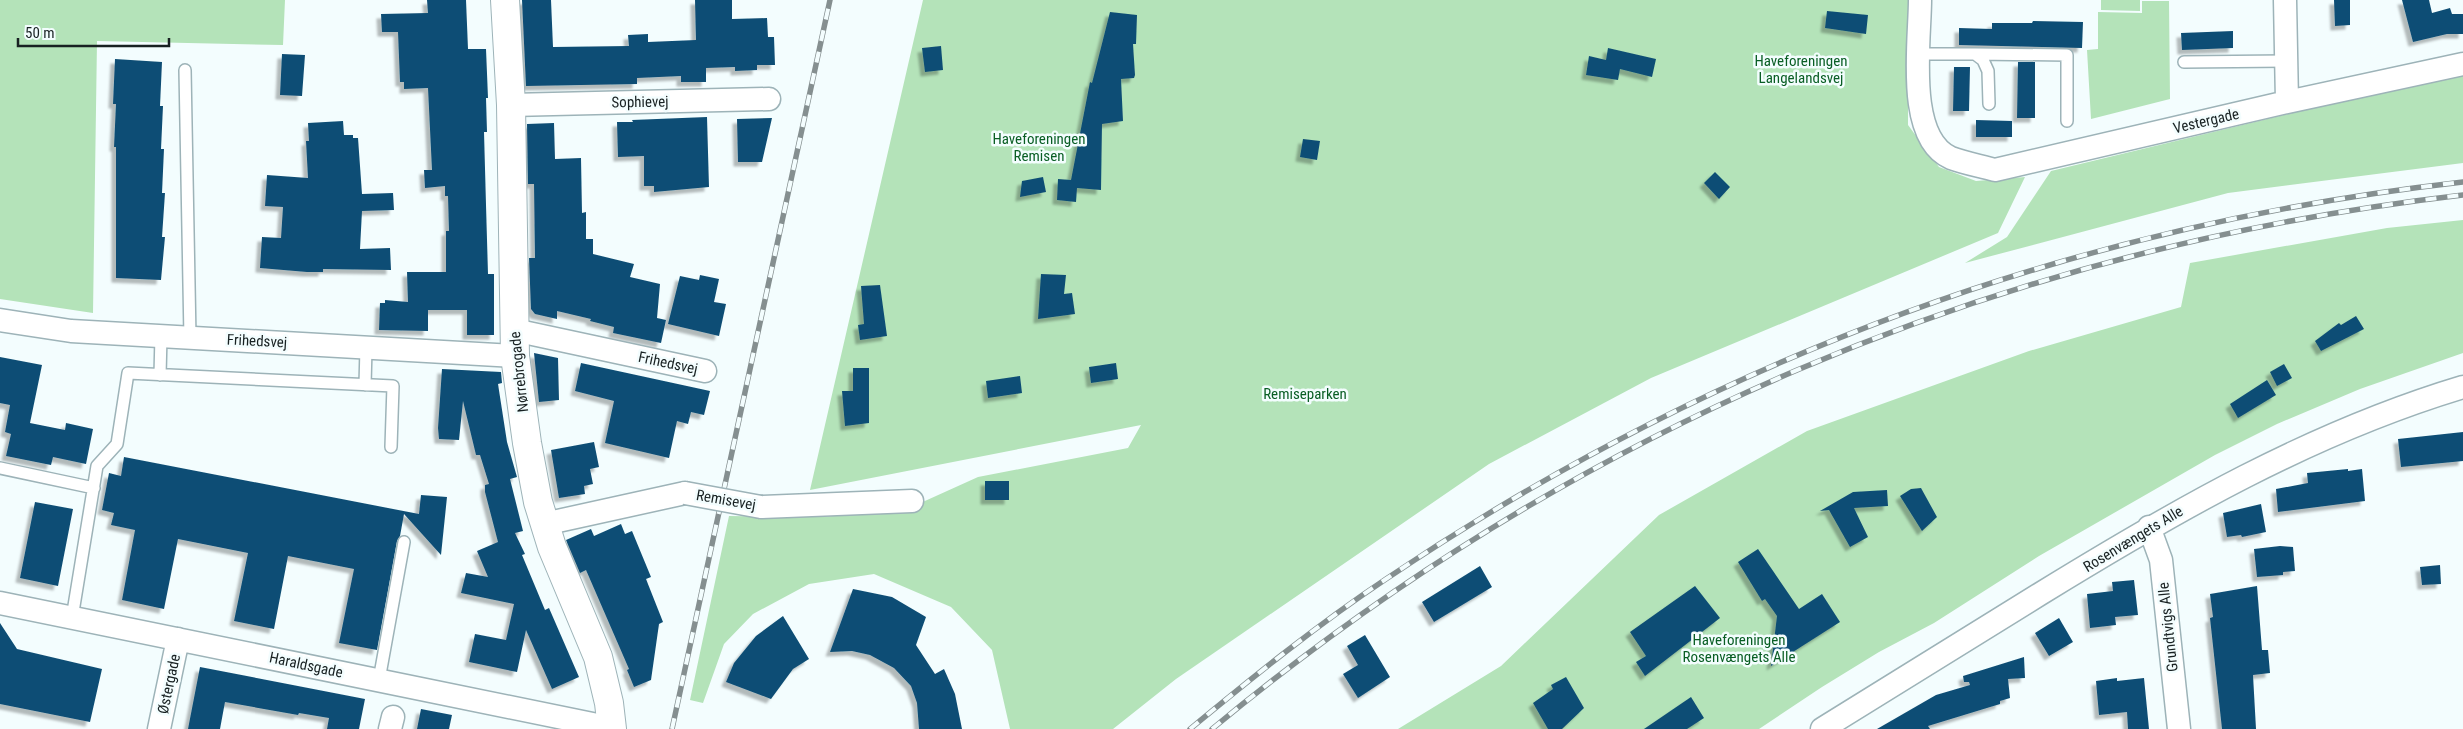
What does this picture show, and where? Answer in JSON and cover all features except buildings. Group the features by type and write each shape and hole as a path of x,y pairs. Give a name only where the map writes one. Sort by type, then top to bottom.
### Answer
{"street":[{"name":"Nørrebrogade","path":"505,0 511,105 515,343 527,443 544,524 598,657 614,729"},
{"path":"1919,54 1920,0"},
{"path":"2285,0 2287,102"},
{"name":"Vestergade","path":"1919,54 1918,100 1923,124 1937,146 1949,157 1995,170 2287,102 2463,64"},
{"name":"Sophievej","path":"511,105 768,99"},
{"name":"Frihedsvej","path":"0,320 71,331 366,348 515,343 705,371"},
{"name":"Rosenvængets Alle","path":"1822,729 2149,528 2242,476 2344,430 2463,387"},
{"name":"Remisevej","path":"544,524 684,493 761,507 912,501"},
{"name":"Grundtvigs Alle","path":"2149,528 2162,560 2179,729"},
{"name":"Haraldsgade","path":"0,604 614,729"},
{"name":"Østergade","path":"159,729 178,639"}],"lane":[{"path":"1919,54 2067,56 2067,121"},
{"path":"1975,54 1983,60 1988,71 1989,104"},
{"path":"2184,62 2286,61"},
{"path":"185,70 190,338"},
{"path":"160,374 161,336"},
{"path":"365,385 366,348"},
{"path":"72,618 98,466 117,444 128,373 393,386 391,447"},
{"path":"0,468 94,488"},
{"path":"379,680 404,542"}],"green space":[{"path":"0,0 285,0 283,45 97,41 93,313 0,299"},
{"path":"923,0 1908,0 1908,125 1939,167 1976,181 2025,177 1998,233 1651,378 1489,464 1176,679 1113,729 1010,729 992,650 951,607 874,574 809,584 753,614 724,644 703,703 690,700 729,516 821,517 905,510 978,477 1128,448 1141,425 810,490"},
{"path":"2101,0 2140,0 2140,11 2101,10"},
{"path":"2142,1 2169,1 2170,99 2091,119 2087,50 2098,49 2098,12 2142,13"},
{"path":"2463,72 2463,163 2228,193 1965,263 2007,237 2051,171"},
{"name":"Haveforeningen Rosenvængets Alle","path":"2463,220 2463,353 2360,389 2277,424 2215,455 2039,556 1934,623 1879,652 1759,729 1398,729 1501,666 1659,515 1807,431 2029,351 2181,307 2190,263 2387,228"}],"railway":[{"path":"672,729 830,0"},
{"path":"1190,729 1286,652 1360,597 1510,501 1637,430 1767,368 1900,314 2036,269 2175,232 2318,203 2463,182"},
{"path":"1212,729 1350,622 1494,527 1644,442 1798,370 1957,309 2121,259 2290,221 2463,195"}],"park label":[{"name":"Haveforeningen Langelandsvej","path":"1801,70"},
{"name":"Haveforeningen Remisen","path":"1039,148"},
{"name":"Remiseparken","path":"1305,394"}]}
